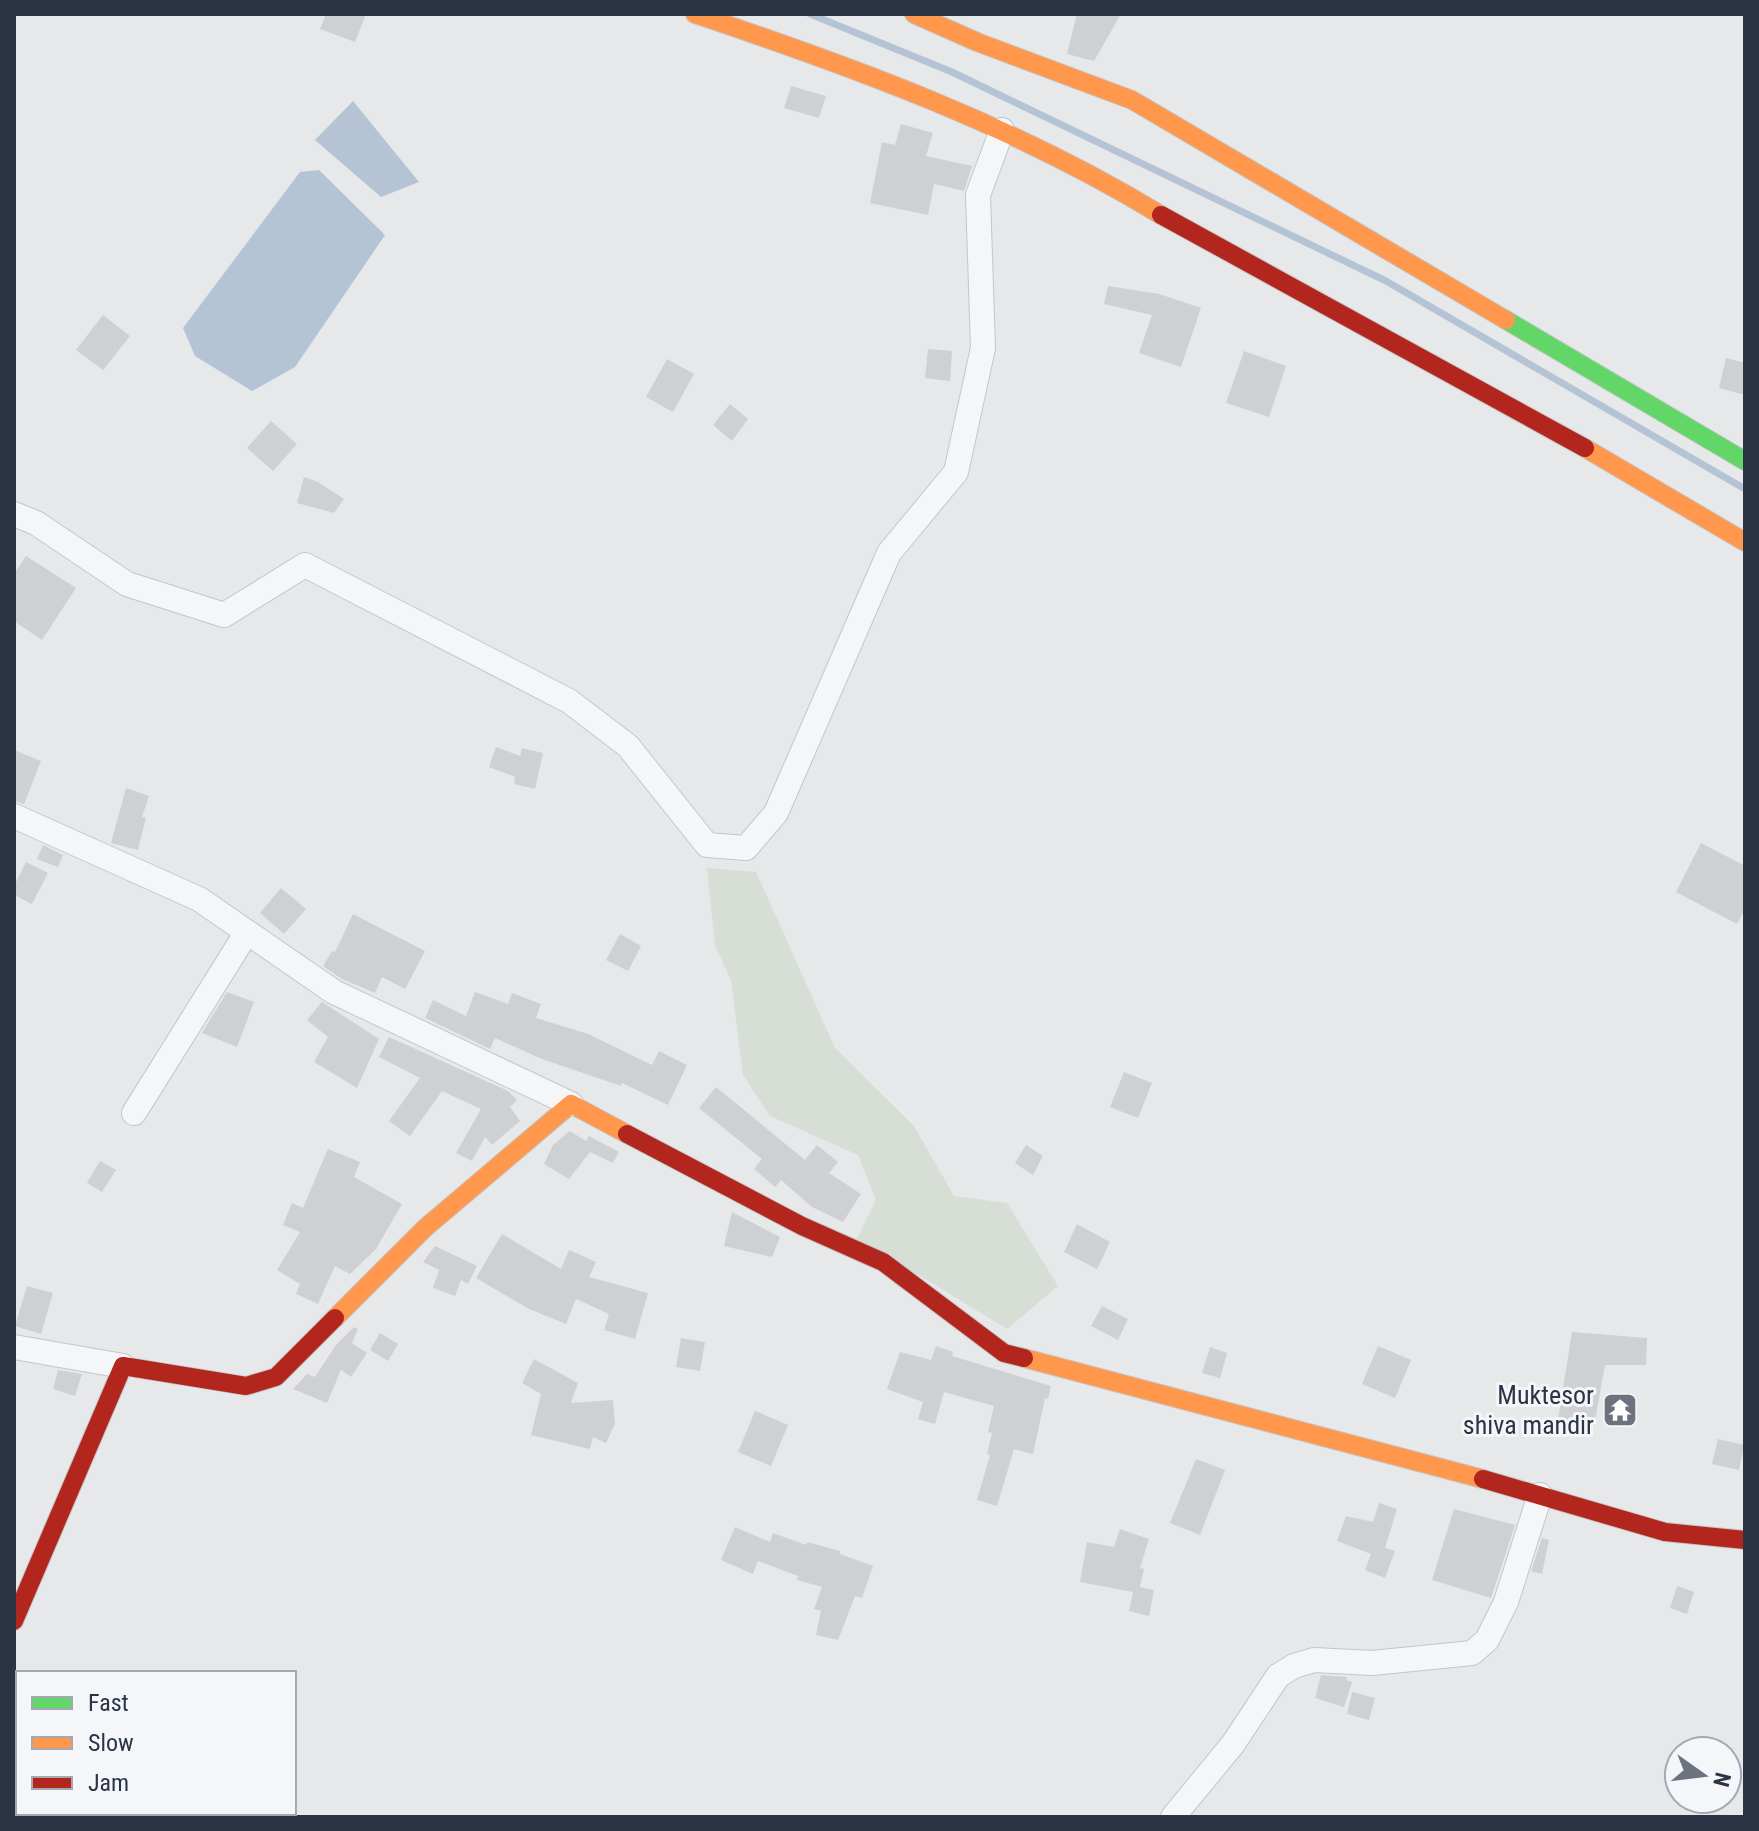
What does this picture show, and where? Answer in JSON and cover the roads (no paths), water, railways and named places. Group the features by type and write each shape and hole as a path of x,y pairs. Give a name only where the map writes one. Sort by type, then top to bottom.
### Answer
{"main road":[{"path":"695,14 850,66 1002,130 1095,175 1170,221 1613,463 1745,542"},
{"path":"914,14 937,21 977,42 1132,100 1745,461"},
{"path":"14,1621 123,1366 246,1386 276,1377 425,1228 571,1104 802,1226 883,1262 1004,1353 1540,1495 1665,1532 1745,1540"}],"street":[{"path":"14,514 36,523 127,584 224,615 305,565 569,701 628,746 707,845 746,848 776,813 889,553 956,472 983,348 978,195 1002,130"},
{"path":"14,816 199,899 334,992 571,1104"},
{"path":"134,1113 247,932"},
{"path":"14,1347 123,1366"},
{"path":"1173,1817 1233,1744 1278,1676 1294,1666 1314,1660 1383,1662 1472,1653 1487,1640 1506,1602 1540,1495"}],"water":[{"path":"353,101 419,182 381,197 315,140"},
{"path":"319,170 385,235 295,367 252,391 195,356 183,328 300,172"}],"waterway":[{"path":"810,14 952,72 1386,281 1745,489"}],"place":[{"name":"Muktesor shiva mandir","path":"1620,1410"}]}
